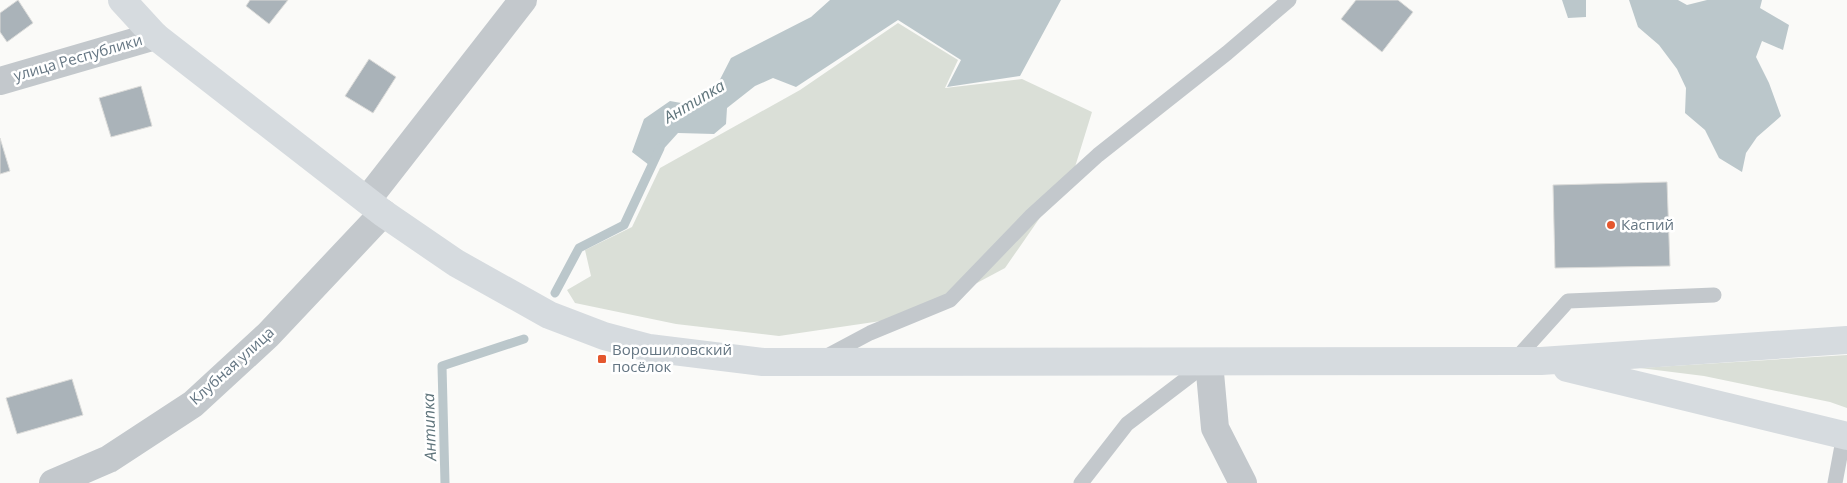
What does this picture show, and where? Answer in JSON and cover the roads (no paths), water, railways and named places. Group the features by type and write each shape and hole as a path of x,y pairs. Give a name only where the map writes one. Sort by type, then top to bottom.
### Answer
{"main road":[{"path":"122,0 155,36 375,206 456,263 550,315 604,336 649,348 763,362 1542,361 1847,340"},
{"path":"1542,361 1845,436"}],"street":[{"name":"Клубная улица","path":"53,483 109,459 193,404 268,334 375,206 523,0"},
{"name":"улица Республики","path":"0,81 155,36"},
{"path":"1208,362 1215,428 1243,483"}],"lane":[{"path":"816,362 870,333 950,300 1032,215 1098,155 1219,59 1289,0"},
{"path":"1514,361 1568,301 1714,295"},
{"path":"1081,483 1127,424 1208,362"},
{"path":"1835,483 1845,436"}],"waterway":[{"name":"Антипка","path":"555,293 579,248 624,225 660,148"},
{"name":"Антипка","path":"445,483 442,366 524,339"}],"place":[{"name":"Каспий","path":"1611,225"},
{"name":"Ворошиловский посёлок","path":"602,359"}]}
